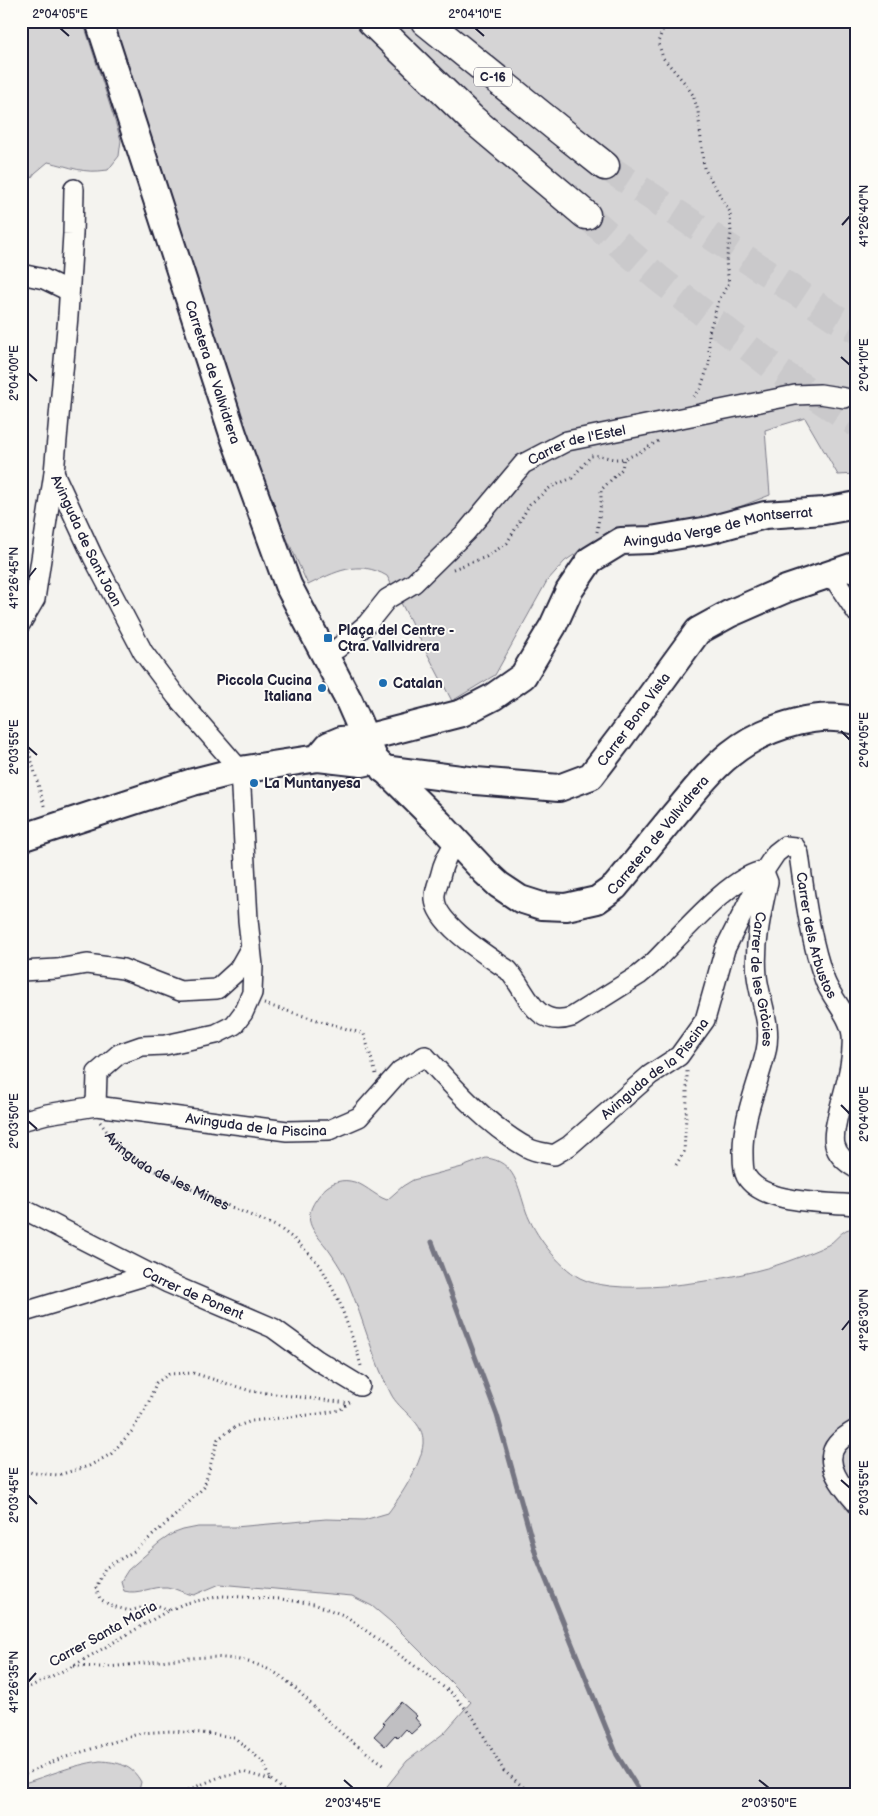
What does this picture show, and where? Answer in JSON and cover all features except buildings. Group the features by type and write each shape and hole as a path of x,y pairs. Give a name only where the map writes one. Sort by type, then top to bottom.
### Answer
{"highway":[{"path":"356,21 414,64"},
{"path":"371,21 471,118 586,215"},
{"name":"C-16","path":"425,21 606,166"}],"street":[{"name":"Carretera de Vallvidrera","path":"99,21 236,443 288,586 354,712 374,756 499,886 525,902 554,908 578,906 597,900 615,887 714,767 742,745 768,731 807,720 832,718 857,721"},
{"name":"Avinguda de Sant Joan","path":"74,189 69,291 54,473 93,557 143,652 176,696 240,770"},
{"path":"21,274 44,279 69,291"},
{"name":"Carrer de l'Estel","path":"324,655 338,648 367,624 387,600 414,583 466,532 523,464 567,441 795,395 820,394 845,398"},
{"path":"21,623 34,598 54,473"},
{"name":"Avinguda Verge de Montserrat","path":"374,756 493,697 523,676 553,626 569,591 590,560 621,542 651,540 709,530 765,515 824,511 857,505"},
{"name":"Carrer Bona Vista","path":"374,756 476,781 559,788 591,776 698,631 786,589 857,565"},
{"path":"831,574 857,613"},
{"path":"21,838 193,782 240,770 318,758 329,745 350,738 374,756"},
{"path":"96,1106 97,1073 119,1054 142,1046 165,1045 216,1034 234,1025 243,1013 252,993 253,966 247,910 240,770"},
{"path":"456,843 448,852 434,899 438,912 446,924 508,970 535,1009 544,1017 552,1020 572,1017 652,966 740,879 755,872 764,871"},
{"name":"Carrer dels Arbustos","path":"764,871 776,853 785,846 795,847 799,854 810,935 825,982 832,998 848,1022 852,1034 849,1070 834,1138 835,1148 840,1157 857,1169"},
{"name":"Avinguda de la Piscina","path":"21,1121 47,1114 96,1106 287,1131 329,1130 359,1117 400,1071 425,1056 476,1108 507,1134 529,1149 554,1155 569,1146 650,1075 679,1056 705,1020 725,949 764,871"},
{"name":"Carrer de les Gràcies","path":"764,871 768,882 758,936 757,977 768,1024 768,1038 766,1052 749,1105 745,1125 743,1160 746,1176 756,1187 771,1195 857,1205"},
{"path":"21,971 57,969 87,964 123,969 180,991 217,989 238,970 251,947"},
{"name":"Carrer de Ponent","path":"21,1208 151,1274 273,1328 317,1360 360,1386"},
{"path":"21,1313 151,1274"},
{"path":"857,1429 837,1444 831,1459 834,1470 843,1486 857,1504"}],"path":[{"path":"423,574 442,574 486,557 507,543 530,504 551,487 572,478 591,456 600,455 618,459 636,454 663,439 675,419 700,390 709,364 708,332 719,300 729,283 726,262 732,234 730,212 704,168 698,110 693,95 663,58 658,42 666,21"},
{"path":"606,550 597,533 601,490 622,469 624,457"},
{"path":"21,723 50,828"},
{"path":"249,1000 364,1034 381,1092"},
{"path":"676,1165 684,1152 687,1098 686,1046"},
{"name":"Avinguda de les Mines","path":"96,1106 102,1126 112,1139 143,1165 224,1204 278,1227 294,1239 320,1265 338,1301 357,1351 361,1367 360,1386"},
{"path":"21,1469 33,1473 58,1475 89,1466 111,1454 132,1431 148,1404 156,1383 169,1374 193,1373 251,1391 348,1403"},
{"path":"169,1610 154,1604 130,1611 112,1606 100,1599 96,1588 105,1568 136,1550 204,1487 218,1439 235,1427 252,1421 340,1410 356,1397 360,1386"},
{"name":"Carrer Santa Maria","path":"21,1691 73,1666 169,1610 186,1603 222,1596 281,1599 314,1604 346,1616 453,1694 474,1719 504,1771 533,1795"},
{"path":"73,1666 104,1667 196,1657 228,1657 253,1664 278,1674 332,1724 385,1765"},
{"path":"21,1776 57,1760 141,1733 171,1731 234,1737 264,1763 271,1780"},
{"path":"176,1795 222,1776 243,1772 271,1780 289,1795"}],"shaded area":[{"path":"21,21 83,21 121,140 119,156 108,170 84,171 48,162 35,173 21,191"},
{"path":"112,21 857,21 857,474 838,475 805,418 765,430 770,495 706,520 673,528 637,527 599,538 565,561 547,581 495,675 452,701 387,576 366,568 347,569 308,585 267,494"},
{"path":"486,1158 503,1164 514,1177 530,1220 555,1258 580,1278 599,1284 623,1287 652,1287 712,1280 741,1274 786,1262 807,1254 833,1242 846,1230 857,1227 857,1795 380,1795 407,1761 444,1733 471,1702 391,1622 372,1606 352,1596 220,1584 194,1595 167,1587 135,1592 124,1591 121,1581 128,1570 159,1543 172,1534 183,1530 198,1527 235,1527 326,1519 364,1520 388,1513 405,1488 416,1467 423,1448 422,1433 415,1421 391,1394 379,1368 347,1281 334,1258 315,1233 310,1220 310,1212 324,1190 338,1182 355,1182 387,1200 413,1180 462,1167"},
{"path":"100,1761 113,1762 129,1768 141,1782 138,1795 21,1795 21,1784 70,1768"}],"waterway":[{"path":"432,1242 497,1415 536,1555 617,1755 642,1795"}],"tunnel":[{"path":"605,166 857,330"},
{"path":"586,215 658,278 780,372 857,424"}],"place":[{"name":"Plaça del Centre - Ctra. Vallvidrera","path":"328,638"},
{"name":"Catalan","path":"383,683"},
{"name":"Piccola Cucina Italiana","path":"322,688"},
{"name":"La Muntanyesa","path":"254,783"}]}
